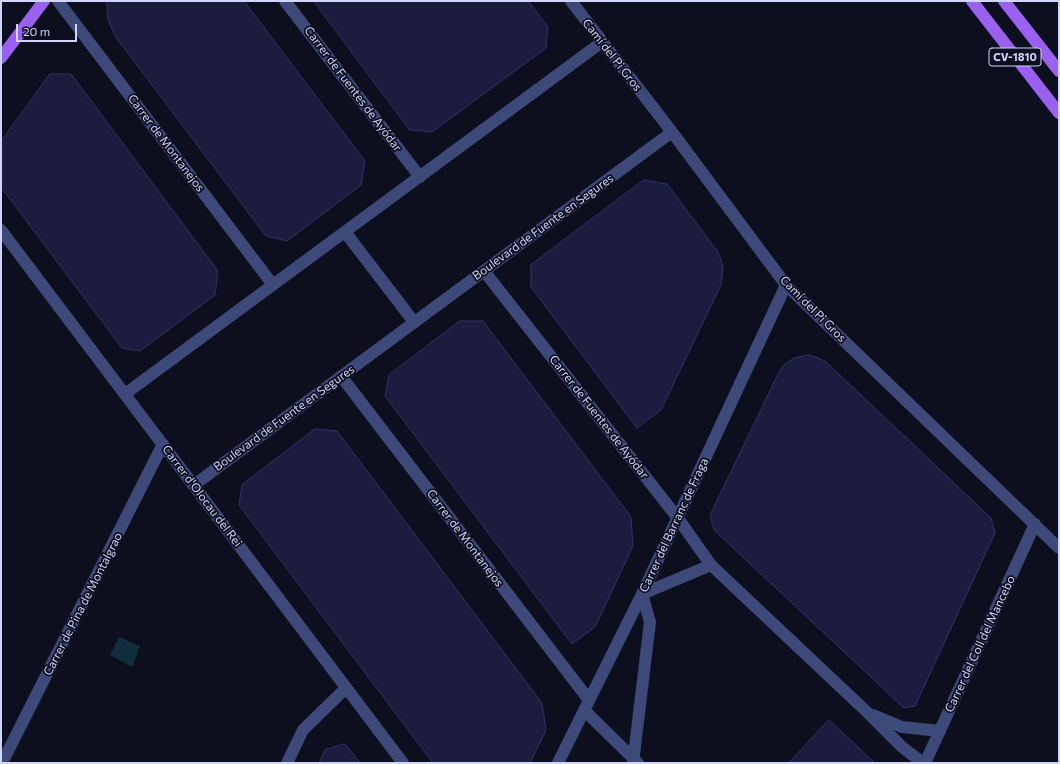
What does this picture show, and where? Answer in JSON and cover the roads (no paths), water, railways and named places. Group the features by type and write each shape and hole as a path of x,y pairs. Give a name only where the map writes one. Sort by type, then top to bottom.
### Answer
{"main road":[{"path":"1,58 44,1"},
{"name":"CV-1810","path":"972,1 1059,113"},
{"name":"CV-1810","path":"1004,1 1059,71"}],"street":[{"name":"Carrer de Montanejos","path":"58,1 273,285"},
{"name":"Carrer de Fuentes de Ayódar","path":"285,1 420,177"},
{"name":"Camí del Pi Gros","path":"571,1 672,132 786,285 1059,548"},
{"path":"125,394 602,42"},
{"name":"Boulevard de Fuente en Segures","path":"194,485 672,132"},
{"name":"Carrer d'Olocau del Rei","path":"1,230 403,763"},
{"path":"345,232 414,322"},
{"name":"Carrer de Fuentes de Ayódar","path":"484,271 677,517 711,565 902,747 924,763"},
{"name":"Carrer del Barranc de Fraga","path":"558,763 642,594 786,285"},
{"name":"Carrer de Montanejos","path":"341,376 587,705 635,762"},
{"name":"Carrer de Pina de Montalgrao","path":"2,763 163,444"},
{"name":"Carrer del Coll del Mancebo","path":"924,763 1035,524"},
{"path":"635,762 650,622 642,594 711,565"},
{"path":"287,763 303,730 346,688"},
{"name":"Carrer de Fuentes de Ayódar","path":"868,713 902,727 940,731"}],"water":[{"path":"119,637 140,646 132,667 110,655"}]}
